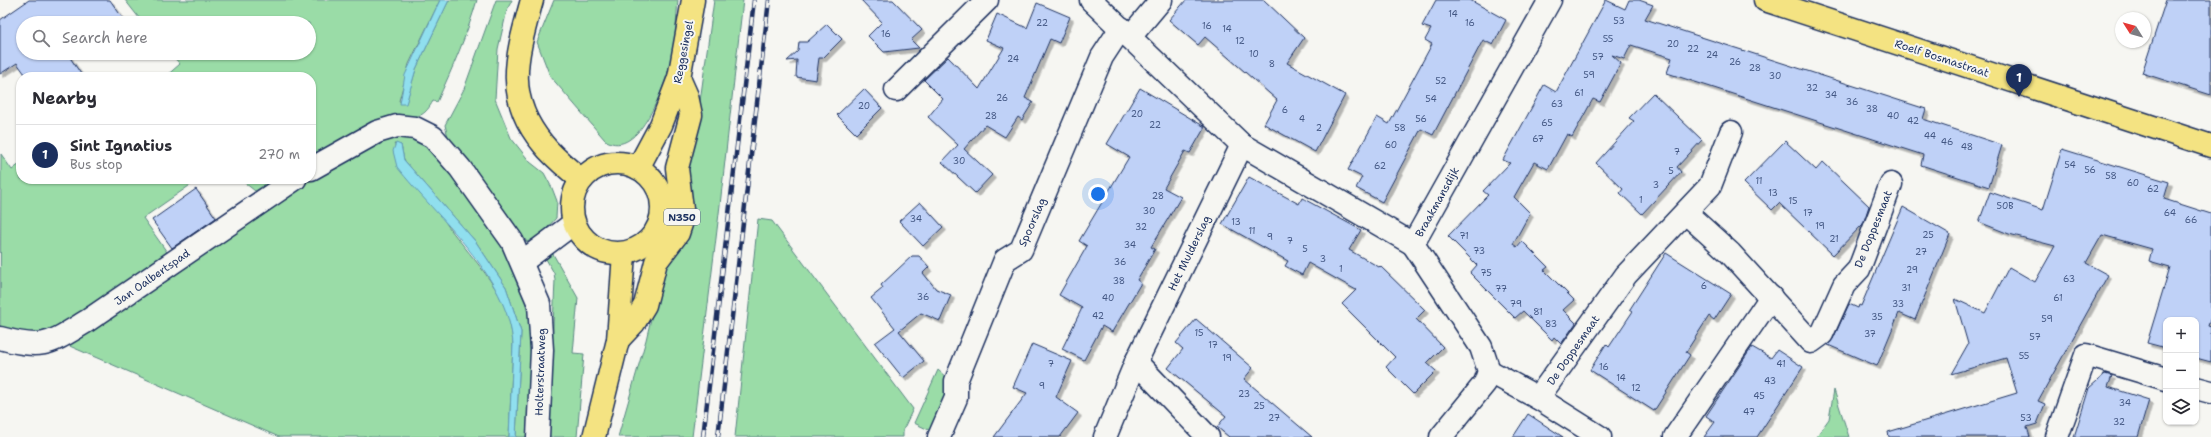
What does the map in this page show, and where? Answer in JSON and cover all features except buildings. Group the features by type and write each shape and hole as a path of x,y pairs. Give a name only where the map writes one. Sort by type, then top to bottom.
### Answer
{"main road":[{"path":"532,0 520,42 516,68 522,110 530,126 544,145 581,180"},
{"name":"Reggesingel","path":"638,168 661,125 679,78 693,0"},
{"name":"Roelf Bosmastraat","path":"1765,0 2211,146"},
{"name":"N350","path":"618,340 634,323 645,305 656,262 678,233 682,221 677,168 691,115 687,96 679,78"},
{"path":"613,163 626,164 638,168 649,176 657,188 662,202 661,216 656,229 648,241 636,249 624,253 607,252 593,246 581,236 574,223 572,201 581,180 601,165 613,163"},
{"name":"N350","path":"594,437 618,340 624,253"}],"street":[{"path":"896,90 987,0"},
{"path":"1091,0 1242,145 1413,244"},
{"name":"Spoorslag","path":"939,437 956,398 956,380 1006,260 1021,250 1102,57 1162,0"},
{"name":"Braakmansdijk","path":"1489,371 1481,347 1413,244 1550,0"},
{"name":"Holterstraatweg","path":"316,166 387,128 406,126 433,137 460,168 501,223 522,262 539,304 542,333 538,437"},
{"name":"De Doppesmaat","path":"1538,398 1626,275 1710,186 1731,132"},
{"name":"Het Mulderslag","path":"1105,437 1136,362 1242,145"},
{"name":"Jan Oalbertspad","path":"0,338 33,345 44,345 56,339 87,322 288,184"},
{"name":"De Doppesmaat","path":"1686,213 1730,253 1811,342 1822,334 1844,285 1859,269 1892,184"},
{"path":"522,262 574,223"},
{"path":"1675,437 1770,297"},
{"path":"2057,437 2086,355 2163,378"},
{"path":"1136,362 1208,437"},
{"path":"1441,437 1484,383 1489,371 1538,398 1600,437"},
{"path":"2199,389 2211,392"}],"green space":[{"path":"125,0 440,0 409,64 399,101 406,103 416,69 449,0 477,0 464,39 437,102 433,101 428,109 419,116 405,117 316,157 316,72 171,72 180,64 176,60 316,60 316,16 138,16"},
{"path":"496,0 512,0 507,10 498,49 495,99 511,138 530,162 544,173 557,201 556,218 540,236 527,242 470,162 448,137 445,125 464,89"},
{"path":"554,0 678,0 672,58 664,84 649,116 640,130 629,140 617,144 605,140 550,76 537,42"},
{"path":"714,0 743,0 692,437 618,437 646,340 697,123"},
{"path":"394,133 424,139 503,241 524,295 530,323 533,362 528,437 516,437 521,332 506,287 476,242 406,162 448,226 490,280 506,309 513,344 509,437 279,437 65,344 262,211 305,184 316,184 316,177 359,150","holes":["394,144 401,145 404,159"]},
{"path":"1,154 12,170 16,167 16,184 192,184 143,218 169,255 60,328 35,336 0,329"},
{"path":"246,184 267,184 255,191"},
{"path":"758,219 772,221 913,409 903,430 903,437 735,437"},
{"path":"553,254 578,298 573,353 584,354 577,437 548,437 555,280 554,273 546,259"},
{"path":"938,370 948,379 949,390 931,431 914,423"},
{"path":"1834,390 1849,437 1816,437 1829,419"}],"water":[{"path":"440,0 449,0 416,69 406,104 400,104 405,75"},
{"path":"396,143 401,145 404,160 476,242 506,287 521,332 516,437 509,437 513,344 508,319 498,294 485,271 468,249 397,167 393,151"}],"railway":[{"path":"703,437 754,0"},
{"path":"718,437 769,0"}],"place":[{"name":"Sint Ignatius","path":"2019,97"}]}
